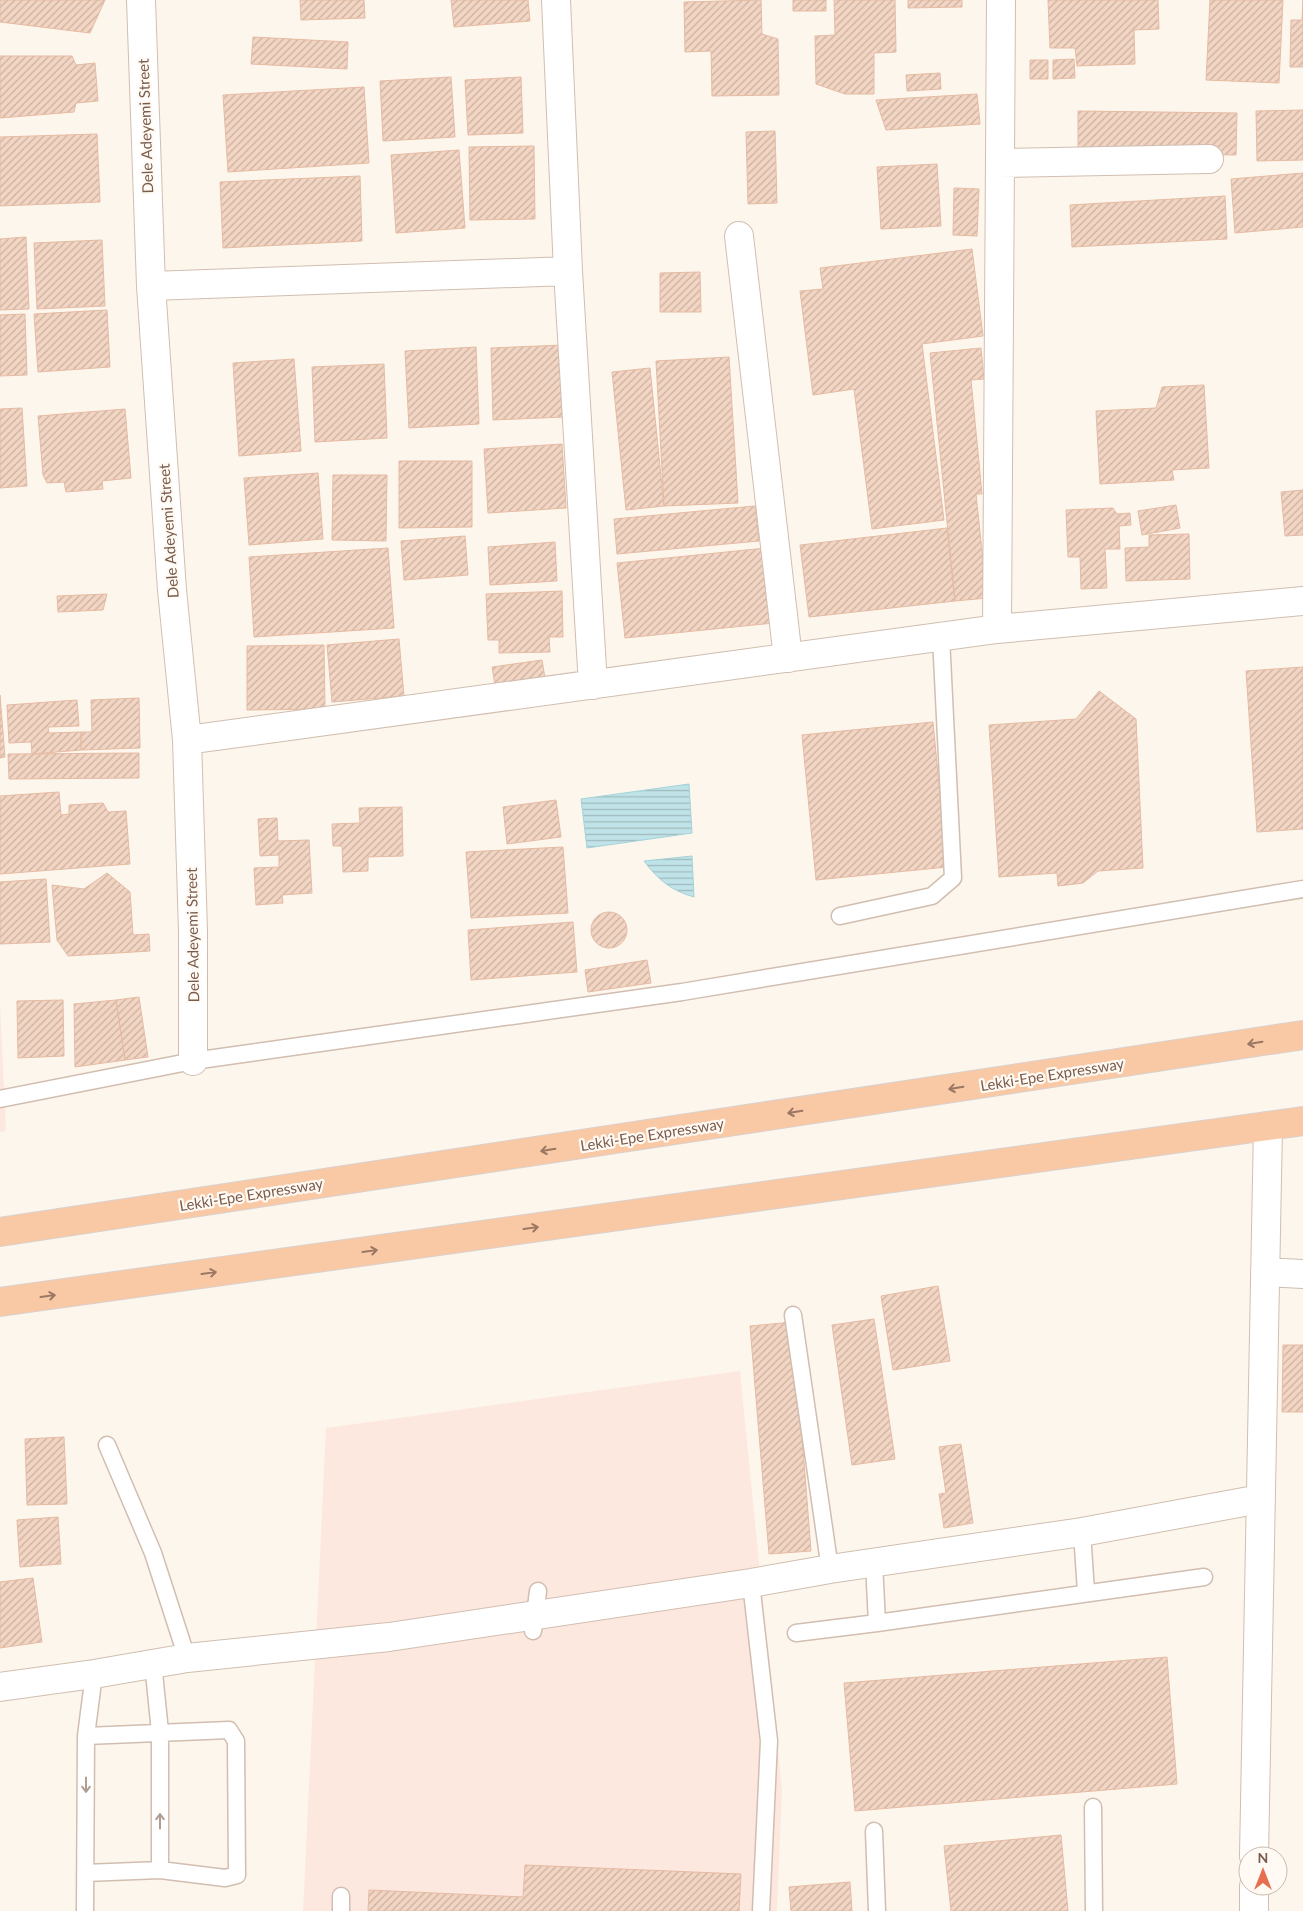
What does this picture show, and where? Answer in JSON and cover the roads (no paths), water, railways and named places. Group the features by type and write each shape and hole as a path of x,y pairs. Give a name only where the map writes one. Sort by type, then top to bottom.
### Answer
{"highway":[{"name":"Lekki-Epe Expressway","path":"0,1232 1303,1036"},
{"path":"0,1302 1303,1121"}],"street":[{"name":"Dele Adeyemi Street","path":"141,0 151,286 172,590 187,740 193,931 193,1061"},
{"path":"556,0 568,271 593,685"},
{"path":"997,629 1001,0"},
{"path":"1000,163 1208,159"},
{"path":"739,236 788,658"},
{"path":"151,286 568,271"},
{"path":"187,740 997,629 1303,601"},
{"path":"1254,1846 1268,1126"},
{"path":"1265,1272 1303,1274"},
{"path":"0,1687 94,1674 187,1658 389,1637 535,1612 751,1583 830,1569 1082,1532 1260,1499"},
{"path":"1254,1896 1254,1911"}],"lane":[{"path":"840,916 932,896 953,878 941,637"},
{"path":"0,1099 193,1061 682,992 1303,890"},
{"path":"793,1316 830,1569"},
{"path":"107,1445 153,1553 187,1658"},
{"path":"1082,1532 1086,1592"},
{"path":"874,1563 877,1623"},
{"path":"796,1633 1204,1577"},
{"path":"751,1583 769,1741 761,1911"},
{"path":"153,1663 160,1732 160,1870"},
{"path":"84,1911 86,1872 86,1736 94,1674"},
{"path":"86,1736 229,1730 236,1741 238,1855 237,1875 225,1878 160,1870 86,1872"},
{"path":"1093,1807 1094,1911"},
{"path":"874,1830 877,1911"}],"water":[{"path":"689,784 692,833 587,848 581,799"},
{"path":"692,856 694,897 679,892 666,884 644,861"}]}
